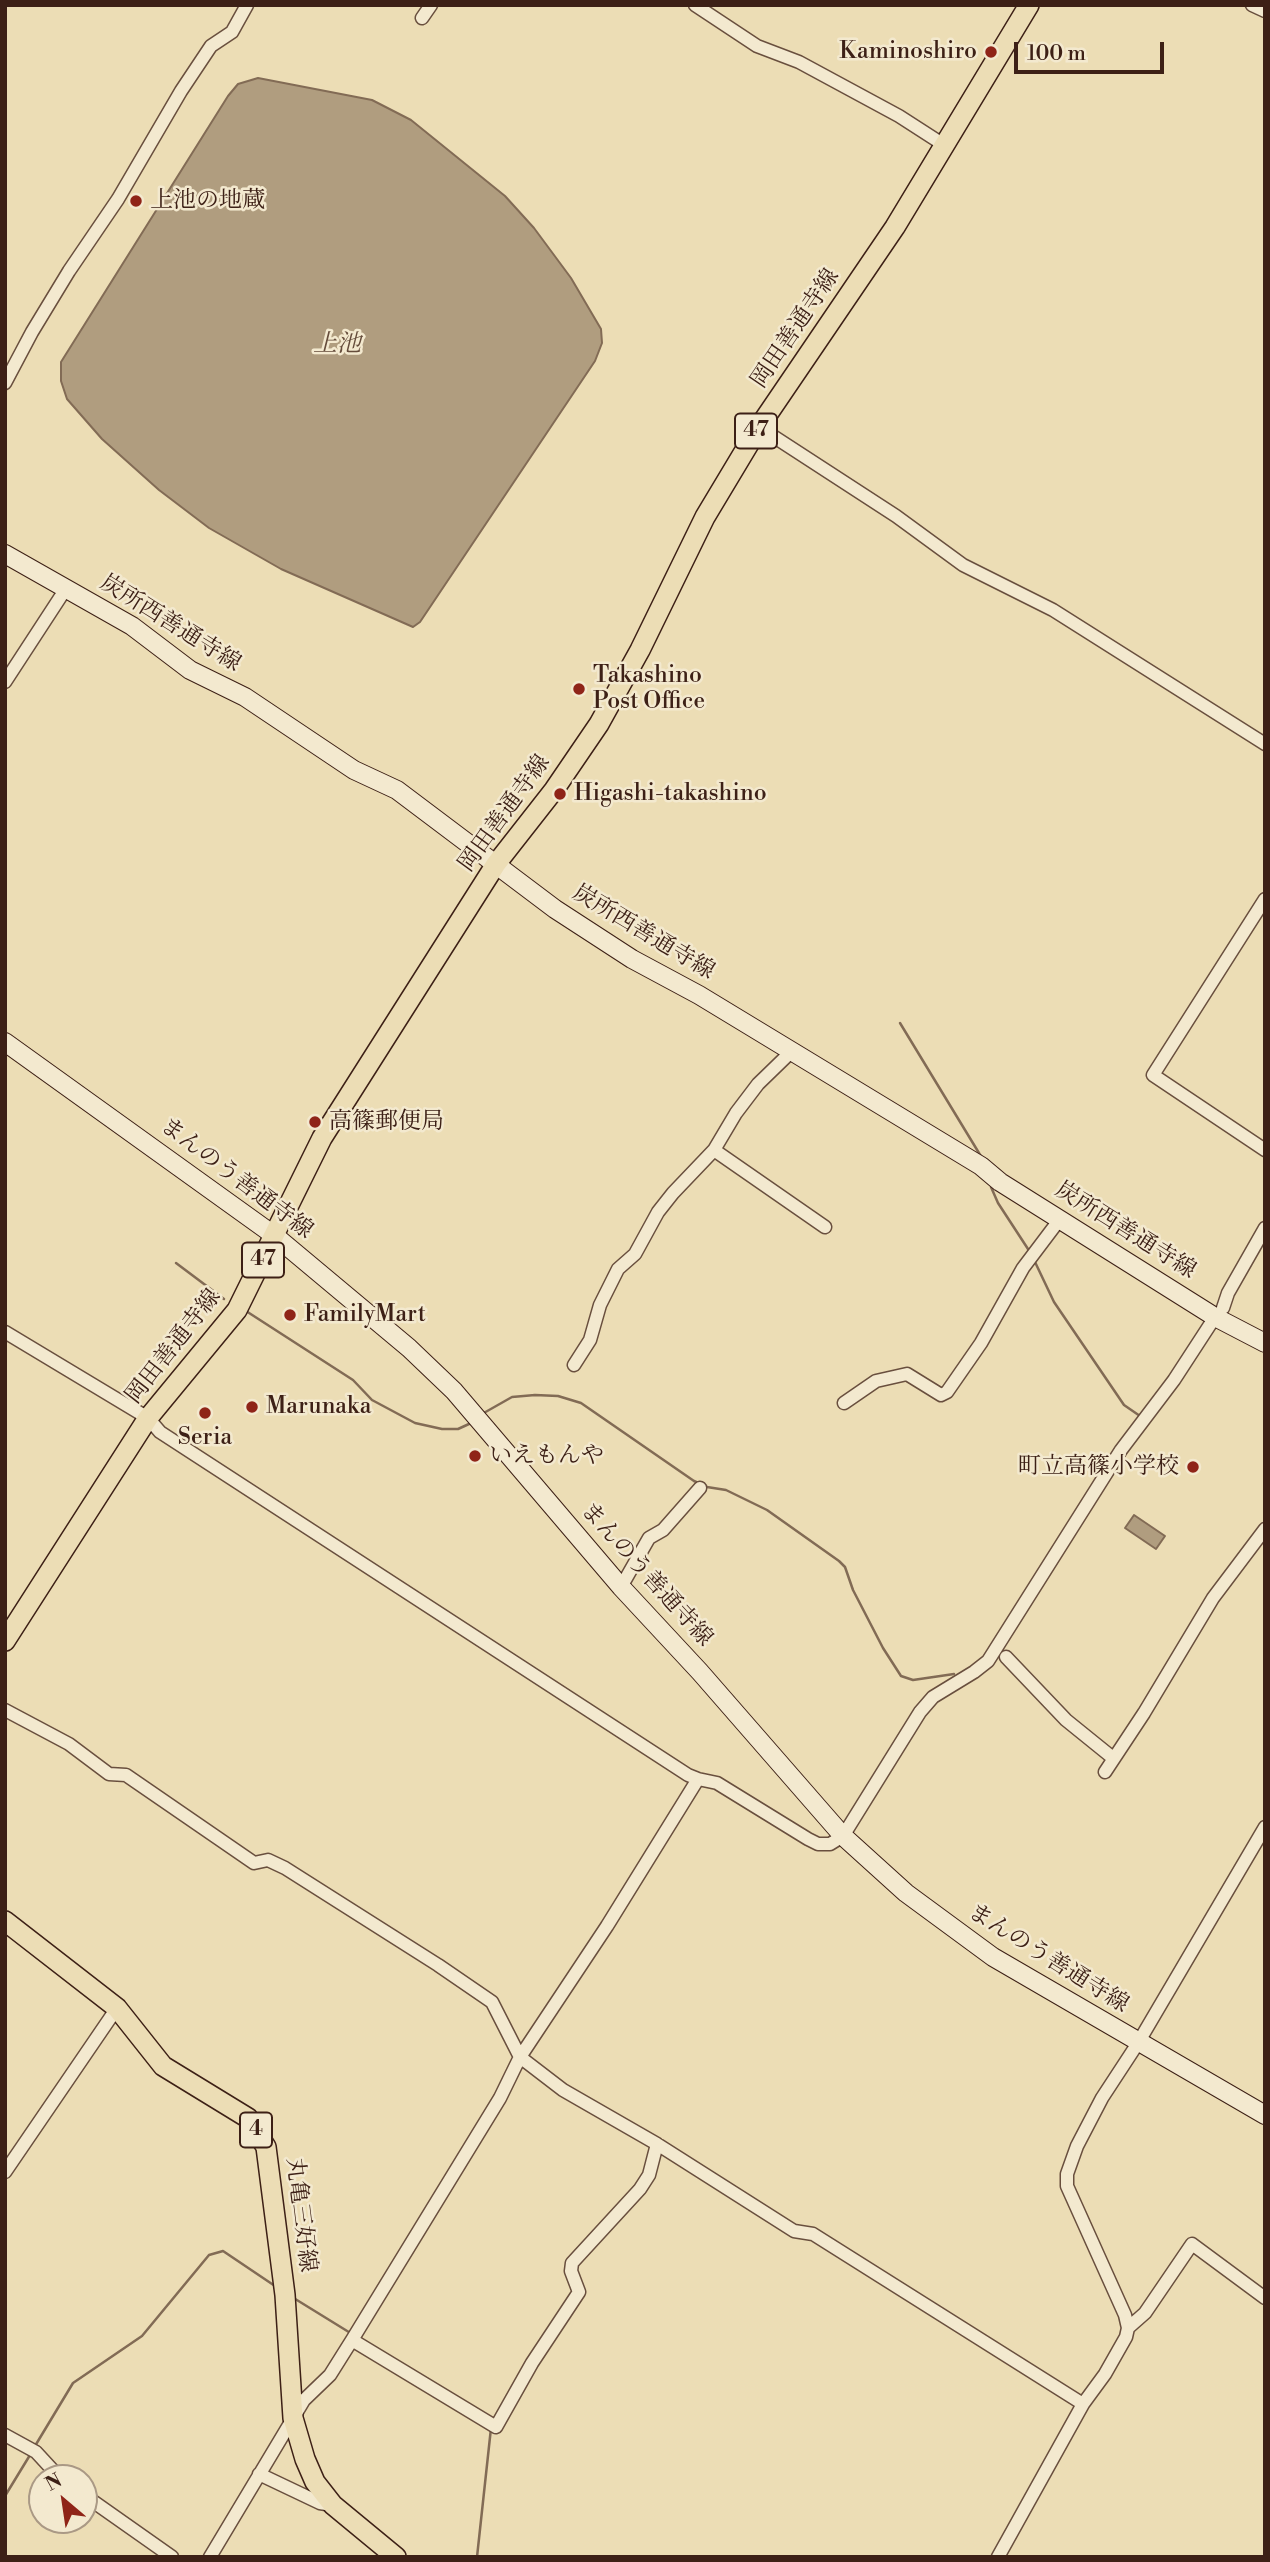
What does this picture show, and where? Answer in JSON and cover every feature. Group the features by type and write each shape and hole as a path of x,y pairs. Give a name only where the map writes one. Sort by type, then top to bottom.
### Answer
{"main road":[{"name":"岡田善通寺線","path":"5,1641 148,1418 237,1310 322,1138 496,864 554,790 599,724 640,650 705,517 759,427 895,227 1029,5"},
{"name":"炭所西善通寺線","path":"5,554 132,626 190,670 245,697 354,770 397,790 555,909 621,952 699,995 981,1167 1060,1219 1219,1312 1265,1343"},
{"name":"まんのう善通寺線","path":"5,1042 275,1236 368,1312 454,1391 621,1587 700,1672 843,1836 906,1893 993,1957 1265,2115"},
{"name":"丸亀三好線","path":"5,1921 117,2008 163,2066 248,2118 266,2147 285,2295 293,2418 305,2459 315,2482 333,2505 396,2557"}],"street":[{"path":"5,383 32,332 69,271 118,200 181,91 211,46 232,32 247,5"},
{"path":"422,18 431,5"},
{"path":"695,5 757,46 821,73 899,116 944,145"},
{"path":"1252,5 1265,11"},
{"path":"759,427 896,516 963,565 1053,610 1265,744"},
{"path":"5,682 65,590"},
{"path":"1265,900 1153,1075 1265,1150"},
{"path":"574,1365 590,1340 600,1306 618,1269 635,1254 658,1212 673,1193 714,1150 736,1113 758,1084 791,1052"},
{"path":"714,1150 825,1227"},
{"path":"844,1403 876,1381 907,1374 940,1395 947,1392 981,1343 1023,1268 1060,1219"},
{"path":"5,1332 148,1418 160,1432 698,1779 717,1783 818,1844 830,1844 843,1836 920,1712 933,1697 988,1661 1121,1450 1174,1380 1219,1312 1265,1228"},
{"path":"621,1587 649,1538 663,1530 700,1488"},
{"path":"1105,1772 1213,1598 1265,1529"},
{"path":"1006,1657 1066,1720 1114,1758"},
{"path":"5,1710 69,1744 110,1774 127,1775 254,1863 268,1860 285,1868 486,1996 492,2002 520,2057 563,2090 657,2144 794,2231 813,2234 1083,2404"},
{"path":"211,2557 304,2400 330,2375 500,2098 520,2057 607,1926 698,1779"},
{"path":"1004,2555 1083,2404 1105,2374 1126,2337 1128,2328 1125,2315 1067,2186 1077,2146 1102,2098 1138,2043 1265,1826"},
{"path":"5,2172 117,2008"},
{"path":"352,2340 496,2427 532,2363 579,2292 571,2271 572,2263 640,2189 649,2175 657,2144"},
{"path":"1128,2328 1145,2313 1192,2244 1265,2298"},
{"path":"5,2435 36,2452 47,2464"},
{"path":"259,2473 320,2503 333,2505"},
{"path":"98,2505 172,2557"}],"water":[{"name":"上池","path":"258,78 372,100 411,120 505,196 534,228 571,278 601,329 602,343 595,361 420,622 413,627 281,569 209,528 159,490 102,439 67,399 61,381 61,362 228,96 238,84"},
{"path":"1134,1515 1165,1536 1156,1549 1125,1528"}],"waterway":[{"path":"900,1023 982,1158"},
{"path":"991,1187 998,1203 1028,1249"},
{"path":"1035,1262 1054,1302 1124,1405 1140,1416"},
{"path":"176,1263 224,1299"},
{"path":"246,1311 353,1380 372,1400 415,1423 442,1429 458,1429 469,1424"},
{"path":"482,1414 512,1397 558,1396 581,1403 694,1481 707,1487 726,1490 767,1510 839,1561 845,1567 853,1590 883,1648 901,1676 913,1680 954,1674"},
{"path":"35,2446 73,2383 142,2336 209,2255 223,2251 275,2286"},
{"path":"292,2297 352,2334"},
{"path":"477,2557 491,2428"},
{"path":"5,2496 30,2455"}],"place":[{"name":"Kaminoshiro","path":"991,52"},
{"name":"上池の地蔵","path":"136,201"},
{"name":"Takashino Post Office","path":"579,689"},
{"name":"Higashi-takashino","path":"560,794"},
{"name":"高篠郵便局","path":"315,1122"},
{"name":"FamilyMart","path":"290,1315"},
{"name":"Marunaka","path":"252,1407"},
{"name":"Seria","path":"205,1413"},
{"name":"いえもんや","path":"475,1456"},
{"name":"町立高篠小学校","path":"1193,1467"}]}
